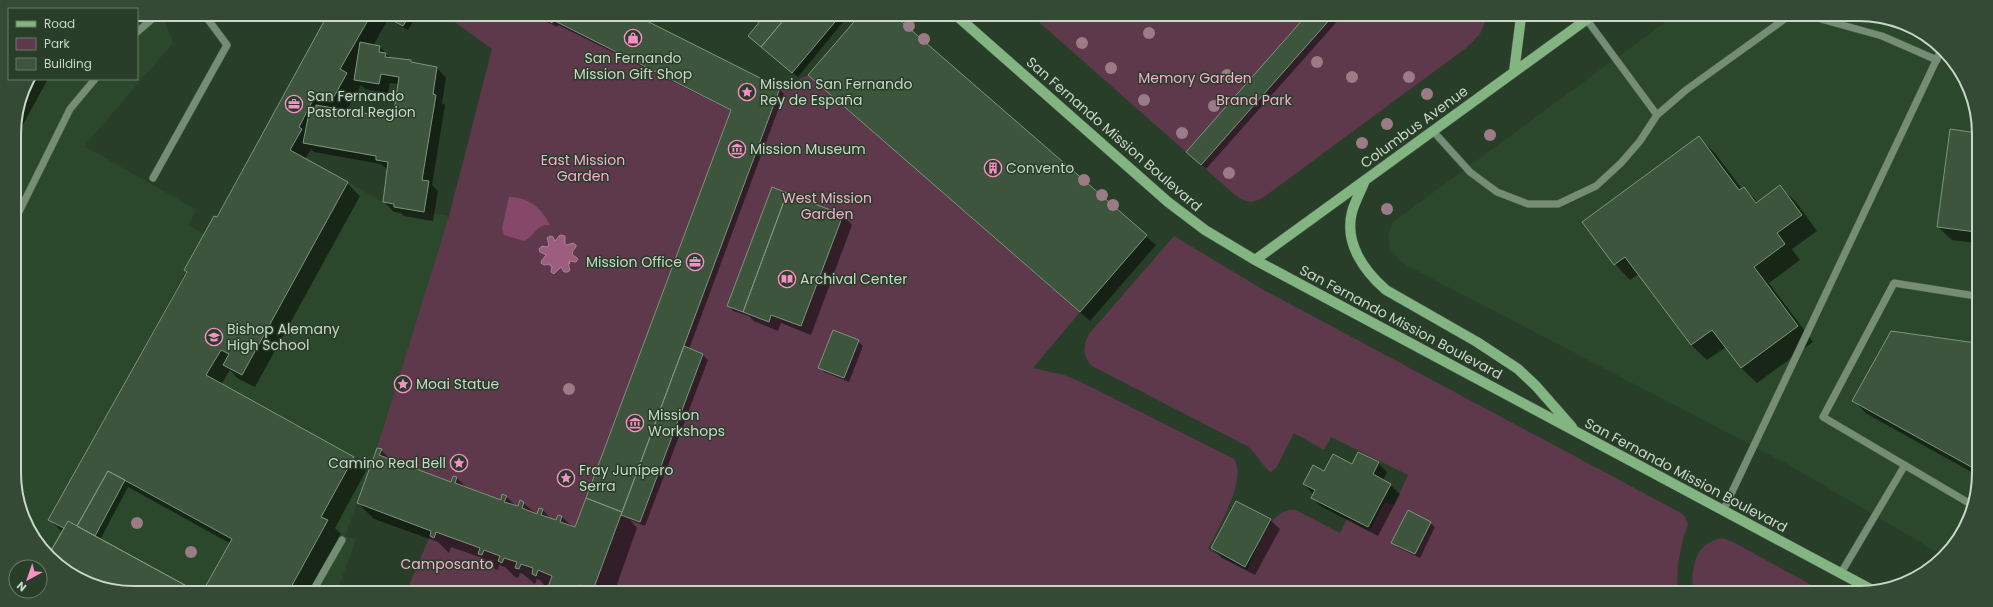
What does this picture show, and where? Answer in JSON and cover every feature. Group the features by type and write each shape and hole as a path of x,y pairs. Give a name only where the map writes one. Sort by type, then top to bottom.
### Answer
{"main road":[{"name":"San Fernando Mission Boulevard","path":"963,21 1168,202 1205,230 1255,260 1865,586"},
{"path":"1514,72 1520,21"},
{"name":"Columbus Avenue","path":"1255,260 1585,21"},
{"path":"1366,179 1352,212 1351,228 1357,255 1374,280 1386,290 1477,342 1518,368 1578,433"}],"lane":[{"path":"138,31 150,21"},
{"path":"153,178 227,45 209,21"},
{"path":"1589,21 1657,115"},
{"path":"1433,131 1470,172 1497,192 1528,204 1558,204 1596,186 1616,168 1640,140 1657,115 1686,90 1782,21"},
{"path":"1828,21 1882,36 1937,60"},
{"path":"1723,511 1939,54"},
{"path":"21,208 70,109 94,80"},
{"path":"1968,502 1823,417 1894,283 1972,295"},
{"path":"1841,573 1905,465"},
{"path":"316,586 342,540"}],"shaded area":[{"name":"Bishop Alemany High School","path":"138,21 165,21 173,43 84,146 197,210 188,225 204,234 214,216 217,217 263,134 383,202 394,204 394,207 449,216 380,440 345,536 356,540 339,586 119,585 91,577 77,571 65,563 49,548 40,536 27,509 21,480 21,127 25,105 35,80 138,80"},
{"path":"1667,21 1859,21 1888,25 1916,36 1928,44 1949,65 1966,98 1971,119 1972,473 1968,502 1957,530 1939,553 1782,461 1408,266 1400,261 1390,248 1388,234 1393,222"},
{"path":"509,197 522,199 534,205 543,213 550,225 542,226 524,241 504,235 502,228"},
{"path":"560,235 565,236 565,244 567,245 573,243 576,245 572,254 578,259 576,262 569,261 570,264 568,263 570,270 568,272 564,272 561,267 554,274 551,272 552,266 550,266 550,264 544,265 541,263 546,255 540,252 539,249 542,246 547,247 549,245 547,238 550,236 553,237 555,241"}],"green space":[{"name":"East Mission Garden","path":"453,21 548,21 552,23 553,21 555,21 731,110 575,527 560,522 562,516 558,515 556,520 541,515 543,509 539,508 537,514 522,508 524,502 518,506 504,502 506,495 502,494 501,500 455,483 457,477 453,476 451,482 379,455 381,449 377,448 449,216 492,49"},
{"name":"Brand Park","path":"1038,21 1485,21 1480,34 1466,48 1264,197 1250,202 1235,195"},
{"name":"West Mission Garden","path":"808,75 1080,312 1033,368 1064,375 1083,383 1234,459 1237,468 1237,479 1234,491 1230,504 1208,549 1247,570 1265,531 1271,522 1278,515 1287,511 1296,510 1340,533 1347,519 1369,531 1385,502 1394,505 1408,475 1331,437 1324,450 1294,433 1276,468 1271,472 1247,446 1092,366 1086,358 1084,350 1089,334 1174,236 1262,289 1681,513 1685,517 1688,524 1683,539 1678,564 1677,586 594,586 780,88"},
{"name":"Camposanto","path":"436,532 480,548 478,554 482,555 484,550 500,556 498,562 502,563 504,558 517,562 515,568 519,569 521,564 533,568 532,574 535,575 538,570 552,576 548,586 409,586 430,536 433,537"},
{"path":"1722,538 1733,542 1813,586 1692,586 1696,558 1700,551 1712,541"}],"building":[{"path":"324,21 368,21 340,69 347,73 331,102 316,94 299,127 302,129 290,150 348,182 242,375 223,365 229,354 221,350 206,375 354,457 321,517 328,520 292,586 206,586 232,539 108,471 77,526 187,586 134,586 105,582 77,571 65,563 51,550 64,528 48,520 187,272 184,270 214,216 217,217"},
{"path":"393,21 406,21 403,26"},
{"path":"555,21 647,21 780,88 622,512 586,498 731,110"},
{"path":"760,21 783,21 761,47 748,36"},
{"path":"783,21 836,21 792,73 761,47"},
{"name":"Convento","path":"855,21 901,21 1147,235 1080,312 808,75"},
{"path":"1301,21 1328,21 1201,165 1186,152"},
{"path":"360,42 380,46 379,52 386,53 385,57 411,60 411,62 437,67 433,94 436,95 422,180 429,181 424,212 394,207 394,204 383,202 388,162 376,160 376,156 303,143 309,113 315,114 316,105 393,118 399,77 381,74 379,84 354,80"},
{"path":"1950,129 1972,132 1972,231 1937,227"},
{"path":"1699,136 1739,190 1744,187 1756,203 1780,185 1802,215 1777,233 1785,244 1754,267 1798,326 1741,368 1712,330 1691,345 1625,257 1614,265 1582,222"},
{"path":"772,187 787,193 743,312 727,306"},
{"name":"Archival Center","path":"787,193 843,215 801,326 771,315 769,322 743,312"},
{"path":"833,330 859,340 844,378 818,368"},
{"path":"1891,331 1972,342 1972,467 1852,401"},
{"path":"684,346 703,354 640,522 621,515"},
{"path":"377,448 382,449 379,455 451,482 453,476 457,477 455,483 501,500 502,494 507,496 504,502 518,506 520,500 524,502 522,508 537,514 539,508 543,509 541,515 556,520 558,515 562,516 560,522 575,527 586,498 622,512 594,586 548,586 552,576 538,570 536,576 532,574 533,568 521,564 519,569 515,568 517,562 504,558 502,563 498,561 500,556 484,550 482,555 478,554 480,548 436,532 434,538 430,536 431,531 357,503"},
{"path":"1358,452 1379,462 1373,474 1391,484 1368,527 1311,498 1315,490 1303,484 1313,465 1324,471 1333,454 1352,464"},
{"path":"108,471 125,480 95,536 77,526"},
{"path":"1236,501 1271,519 1245,567 1211,548"},
{"path":"1408,510 1431,522 1415,554 1391,543"},
{"path":"68,521 187,586 134,586 105,582 77,571 65,563 51,550"}],"place":[{"name":"San Fernando Mission Gift Shop","path":"633,38"},
{"name":"Mission San Fernando Rey de España","path":"747,92"},
{"name":"San Fernando Pastoral Region","path":"294,104"},
{"name":"Mission Museum","path":"737,149"},
{"name":"Convento","path":"993,168"},
{"name":"Mission Office","path":"695,262"},
{"name":"Archival Center","path":"787,279"},
{"name":"Bishop Alemany High School","path":"214,337"},
{"name":"Moai Statue","path":"403,384"},
{"name":"Mission Workshops","path":"635,423"},
{"name":"Camino Real Bell","path":"459,463"},
{"name":"Fray Junípero Serra","path":"566,478"}],"park label":[{"name":"Memory Garden","path":"1195,78"}]}
